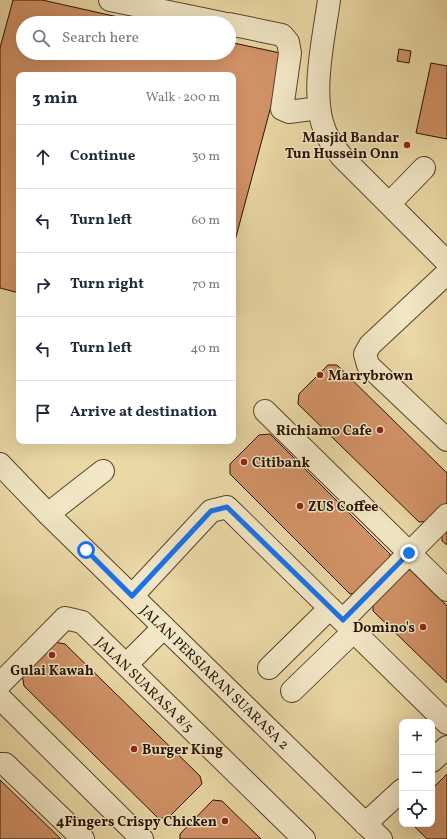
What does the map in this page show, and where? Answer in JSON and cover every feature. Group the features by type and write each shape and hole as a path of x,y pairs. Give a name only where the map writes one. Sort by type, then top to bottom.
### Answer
{"street":[{"path":"110,0 185,8 205,16"},
{"path":"329,0 319,78 319,108 321,120 327,134 342,157 447,262"},
{"path":"236,25 282,35 288,42 290,53 282,109 289,112 319,108"},
{"path":"389,204 424,168"},
{"path":"447,273 370,345 365,354 368,365 447,440"},
{"path":"265,411 447,590"},
{"name":"JALAN PERSIARAN SUARASA 2","path":"0,464 48,514 381,839"},
{"path":"48,514 103,471"},
{"path":"132,596 211,511 227,507 447,723"},
{"path":"292,691 342,620 447,515"},
{"name":"JALAN SUARASA 8/5","path":"0,684 65,618 82,622 304,839"},
{"path":"269,668 342,620"},
{"path":"126,665 164,627"},
{"path":"0,698 142,839"},
{"path":"435,758 447,747"},
{"path":"0,764 4,764 83,839"},
{"path":"365,824 401,791"}],"building":[{"path":"13,0 42,0 114,16 16,16 16,60 236,60 236,44 285,54 236,237 236,72 16,72 16,292 0,288 0,48"},
{"path":"399,49 411,51 409,63 397,61"},
{"path":"431,63 447,66 447,139 416,133"},
{"path":"328,365 337,365 447,473 447,503 429,521 419,522 298,404 299,394"},
{"path":"270,434 390,554 390,562 360,592 350,594 230,474 230,464 259,435"},
{"path":"447,525 447,545 442,541 442,531"},
{"path":"401,570 410,570 447,606 447,683 373,611 373,600"},
{"path":"54,642 65,644 200,776 202,784 168,818 158,818 24,686 22,674"},
{"path":"447,774 447,839 427,839 415,827 435,827 435,786"},
{"path":"0,780 61,839 0,839"},
{"path":"213,800 222,801 261,839 180,839 180,834"}],"place":[{"name":"Masjid Bandar Tun Hussein Onn","path":"407,145"},
{"name":"Marrybrown","path":"320,375"},
{"name":"Richiamo Cafe","path":"380,430"},
{"name":"Citibank","path":"244,462"},
{"name":"ZUS Coffee","path":"300,506"},
{"name":"Domino's","path":"423,627"},
{"name":"Gulai Kawah","path":"52,655"},
{"name":"Burger King","path":"134,749"},
{"name":"4Fingers Crispy Chicken","path":"225,821"}],"route":[{"path":"86,550 132,596 211,511 227,507 343,620 409,553"}]}
